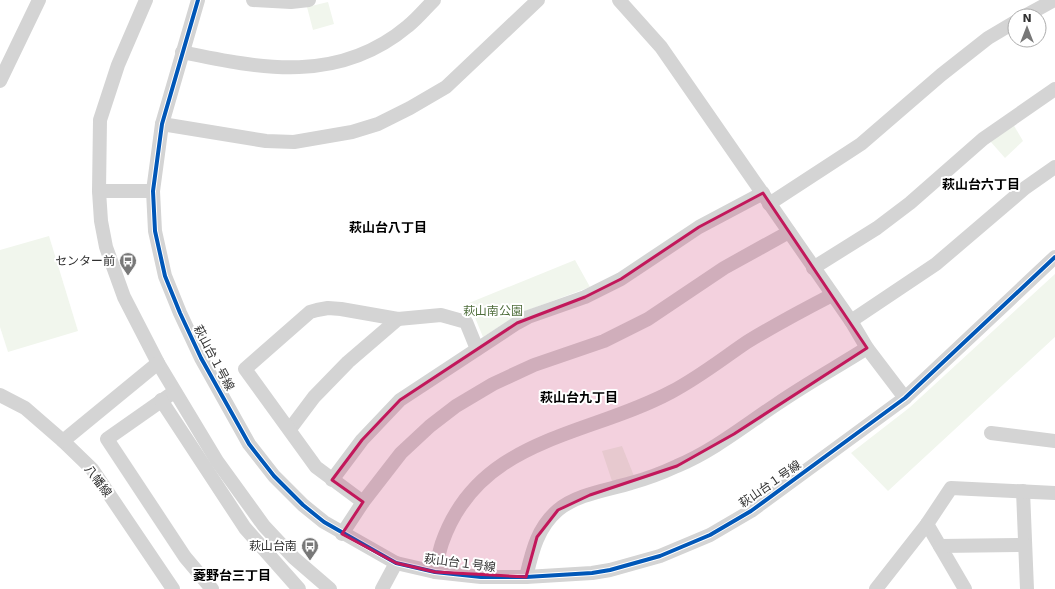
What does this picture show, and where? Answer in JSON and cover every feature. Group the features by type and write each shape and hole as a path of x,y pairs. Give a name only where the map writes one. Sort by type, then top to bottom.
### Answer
{"street":[{"path":"0,81 39,0"},
{"path":"146,0 118,65 100,120 99,191 103,234 115,276 158,363 174,392 217,461 264,526 294,558 316,579 330,589"},
{"name":"萩山台１号線","path":"198,0 162,124 153,191 156,231 165,276 201,358 249,444 274,476 303,506 324,522 342,534 396,563 435,572 481,577 526,577 610,570 660,556 710,534 751,511 905,398 1055,257"},
{"path":"253,0 291,2 308,0"},
{"path":"182,52 239,64 293,68 320,66 352,58 384,43 408,26 434,0"},
{"path":"162,124 266,141 294,142 352,132 378,124 410,108 446,87 538,0"},
{"path":"619,0 661,47 851,321 867,348 905,398"},
{"path":"1040,8 1054,0"},
{"path":"332,480 362,440 400,400 528,317 585,297 621,279 699,227 766,199 861,144 947,70 988,38 1007,27"},
{"path":"813,268 877,228 910,203 983,139 1055,89"},
{"path":"851,321 936,264 1025,188 1055,167"},
{"path":"99,191 153,191"},
{"path":"342,534 363,502 402,453 430,426 467,398 492,384 534,365 604,341 648,320 724,268 789,232"},
{"path":"435,572 442,543 453,520 471,494 493,472 512,457 539,443 625,414 667,394 776,324 832,295"},
{"path":"363,502 316,467 245,369 310,312 328,308 398,319 441,315 466,322 477,349"},
{"path":"290,430 314,397 348,362 398,319"},
{"path":"526,577 537,537 542,528 558,510 568,503 590,494 638,481 677,466 734,434 778,403 867,348"},
{"path":"63,441 158,363"},
{"path":"174,392 107,439 185,557 212,589"},
{"name":"八幡線","path":"0,395 25,408 92,469 173,589"},
{"path":"161,400 245,528 299,589"},
{"path":"991,433 1055,441"},
{"path":"876,589 927,524 951,488 1055,493"},
{"path":"1023,491 1027,589"},
{"path":"927,524 965,589"},
{"path":"940,546 1025,545"},
{"path":"382,589 396,563"},
{"path":"305,589 316,579"}],"highlighted area":[{"path":"763,193 867,348 734,434 677,466 590,495 558,510 537,537 526,577 435,572 396,563 342,534 363,502 332,480 362,440 400,400 517,323 585,297 621,279 699,227"}],"green space":[{"path":"328,2 334,24 313,30 307,7"},
{"path":"1013,124 1023,141 1005,158 990,141"},
{"path":"49,236 78,331 8,352 0,327 0,250"},
{"name":"萩山南公園","path":"575,260 590,287 520,313 483,337 469,303"},
{"path":"1055,274 1055,337 888,491 851,453 909,408"},
{"path":"622,446 634,476 612,481 602,451"}],"cycle path":[{"path":"198,0 162,124 153,191 155,231 165,276 201,358 249,444 274,476 303,505 324,522 396,563 435,572 481,577 526,577 592,573 610,570 660,556 710,535 751,511 905,398 1055,257"}],"place":[{"name":"センター前","path":"128,276"},
{"name":"萩山台南","path":"310,561"}],"district":[{"name":"萩山台六丁目","path":"981,184"},
{"name":"萩山台八丁目","path":"388,227"},
{"name":"萩山台九丁目","path":"579,397"},
{"name":"菱野台三丁目","path":"232,575"}]}
